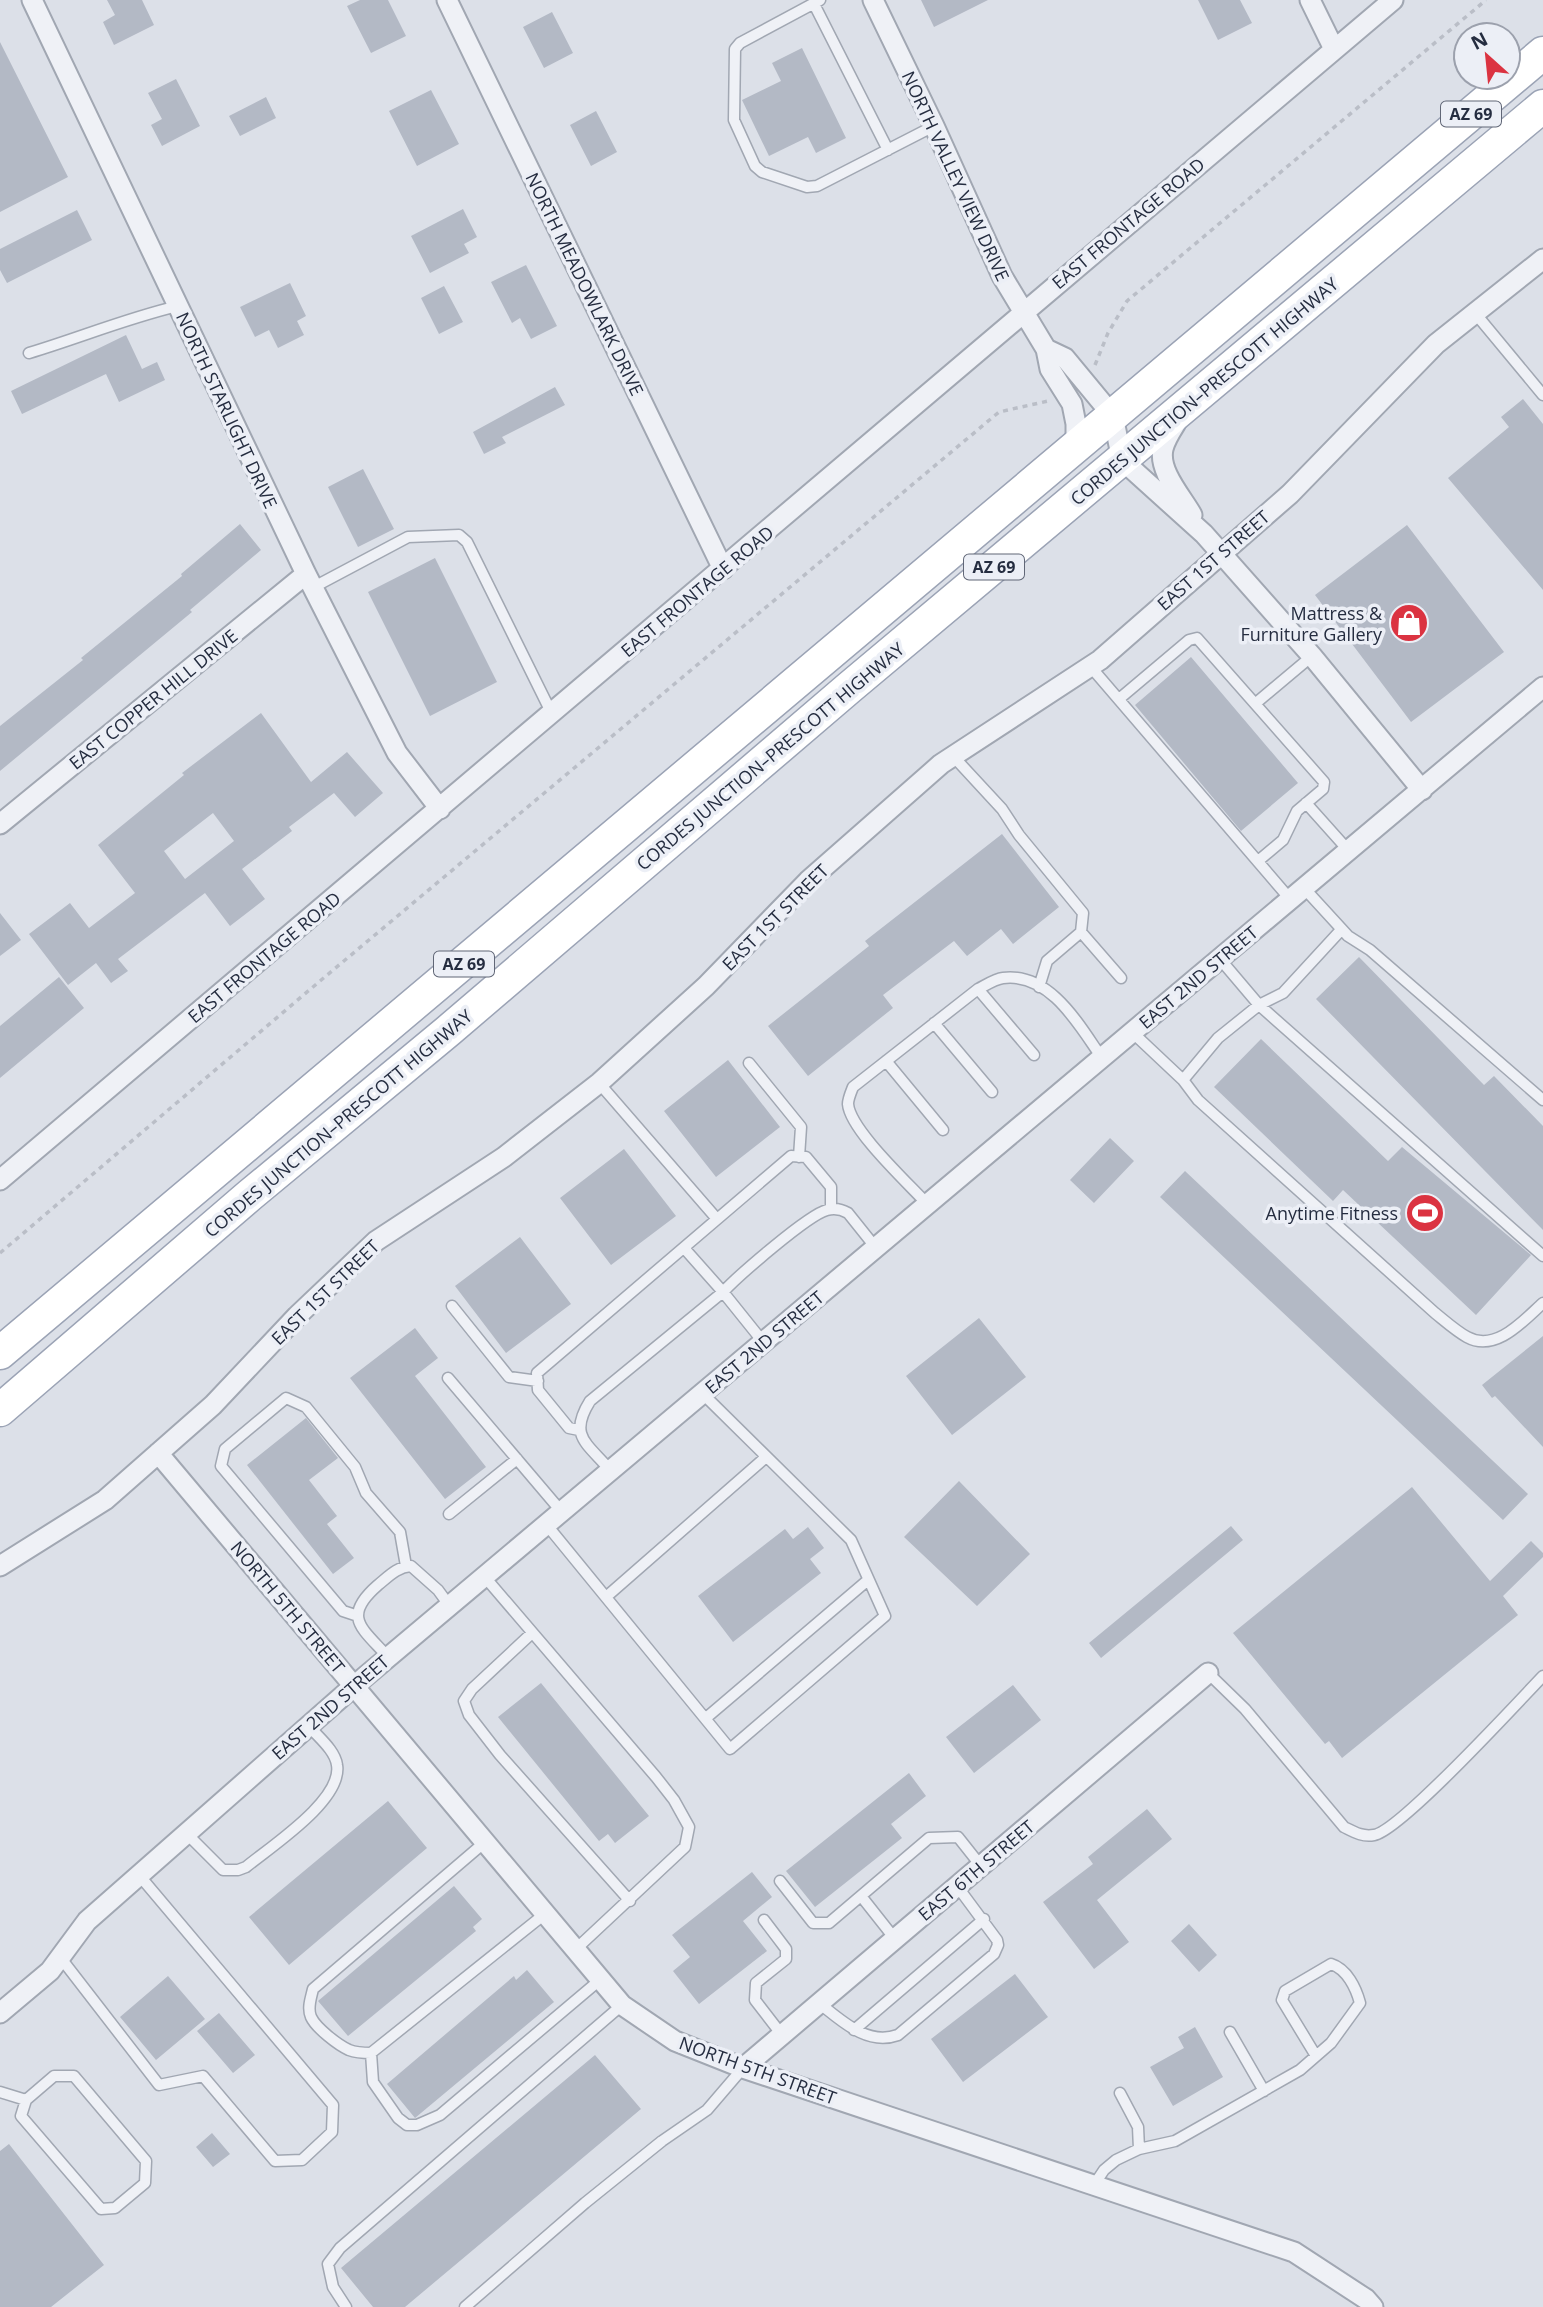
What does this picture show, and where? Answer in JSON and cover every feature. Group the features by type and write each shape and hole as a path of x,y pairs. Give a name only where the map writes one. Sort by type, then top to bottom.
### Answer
{"main road":[{"name":"AZ 69","path":"0,1353 1543,53"},
{"name":"CORDES JUNCTION–PRESCOTT HIGHWAY","path":"0,1410 861,678 1543,106"}],"street":[{"name":"NORTH STARLIGHT DRIVE","path":"32,0 309,581 397,752 440,809"},
{"name":"NORTH MEADOWLARK DRIVE","path":"447,0 723,569"},
{"name":"NORTH VALLEY VIEW DRIVE","path":"873,0 1002,276 1046,349 1050,369 1072,404 1076,424 1076,447"},
{"path":"1310,0 1334,49"},
{"name":"EAST FRONTAGE ROAD","path":"0,1180 1393,0"},
{"name":"EAST 1ST STREET","path":"0,1566 105,1500 213,1405 296,1316 376,1241 504,1157 599,1083 706,986 808,881 941,764 1090,666 1290,494 1436,344 1543,259"},
{"name":"NORTH VALLEY VIEW DRIVE","path":"1046,349 1065,358 1113,416 1122,460"},
{"path":"1183,410 1163,446 1162,457 1165,469 1203,534"},
{"path":"1122,460 1221,553 1312,656 1422,790"},
{"name":"EAST COPPER HILL DRIVE","path":"0,824 309,581"},
{"name":"EAST 2ND STREET","path":"0,2013 50,1971 87,1921 387,1657 1543,687"},
{"name":"NORTH 5TH STREET","path":"158,1453 622,2005 675,2041 743,2068 1294,2252 1366,2299 1373,2307"},
{"name":"EAST 6TH STREET","path":"743,2068 1208,1673"}],"lane":[{"path":"888,150 817,2 740,43 735,49 734,120 755,166 762,172 807,187 817,186 888,150 934,126"},
{"path":"29,353 138,316 178,306"},
{"path":"1475,313 1543,395"},
{"path":"309,581 408,537 463,537 552,713"},
{"path":"1118,699 1192,637 1200,639 1324,782 1323,789 1294,815 1283,840 1258,861"},
{"path":"1256,704 1312,656"},
{"path":"1090,666 1258,861 1348,936 1370,950 1543,1100"},
{"path":"953,756 1002,809 1018,835 1083,913 1081,932 1046,961 1039,986"},
{"path":"1306,803 1348,850"},
{"path":"1183,1080 1218,1038 1259,1005 1283,993 1341,929"},
{"path":"1081,932 1121,978"},
{"path":"1220,958 1259,1005 1543,1256"},
{"path":"928,1205 863,1134 852,1116 848,1102 853,1087 978,989 1000,978 1021,977 1054,995 1102,1058"},
{"path":"978,989 1034,1055"},
{"path":"934,1023 992,1092"},
{"path":"1132,1032 1183,1080 1198,1100 1425,1304 1468,1338 1484,1341 1499,1338 1512,1331 1543,1303"},
{"path":"886,1061 943,1130"},
{"path":"750,1063 801,1127 799,1157"},
{"path":"599,1083 717,1219"},
{"path":"579,1430 569,1428 538,1390 537,1373 791,1156 806,1157 831,1187 831,1209"},
{"path":"610,1470 579,1430 580,1417 590,1401 723,1292 739,1275 820,1213 831,1209 848,1213 876,1248"},
{"path":"684,1248 764,1343"},
{"path":"452,1307 509,1377 538,1381"},
{"path":"448,1378 517,1458 606,1597 730,1749 886,1616 851,1540 703,1394"},
{"path":"358,1616 343,1611 221,1466 225,1448 286,1398 306,1407 355,1467 366,1493 400,1532 406,1566"},
{"path":"606,1597 766,1457"},
{"path":"449,1514 517,1458"},
{"path":"387,1657 362,1629 357,1608 363,1599 401,1567 411,1566 418,1570 449,1605"},
{"path":"484,1576 656,1777 674,1800 689,1827 685,1847 576,1949"},
{"path":"706,1718 868,1580"},
{"path":"532,1633 472,1689 464,1701 469,1716 500,1755 630,1900"},
{"path":"1208,1673 1245,1709 1344,1827 1361,1835 1377,1835 1409,1813 1543,1676"},
{"path":"186,1833 223,1870 238,1870 246,1867 315,1810 329,1792 337,1776 338,1766 334,1756 309,1726"},
{"path":"780,1881 813,1923 830,1923 929,1838 958,1837 981,1866"},
{"path":"485,1842 313,1989 309,2004 311,2017 347,2049 360,2054 371,2053 546,1913"},
{"path":"60,1957 159,2085 204,2076 275,2161 302,2160 332,2132 333,2105 139,1875"},
{"path":"820,2003 854,2030 880,2038 898,2035 994,1954 997,1940 957,1886"},
{"path":"861,1896 895,1939"},
{"path":"854,2030 984,1919"},
{"path":"764,1920 786,1949 786,1959 756,1983 755,2000 782,2035"},
{"path":"1094,2185 1110,2164 1139,2149 1175,2141 1300,2070 1331,2043 1360,2003 1341,1967 1331,1964 1285,1991 1282,2000 1316,2056"},
{"path":"371,2053 373,2081 398,2118 407,2125 417,2125 440,2115 601,1979"},
{"path":"346,2307 333,2287 328,2264 340,2248 622,2005"},
{"path":"1230,2032 1264,2091"},
{"path":"465,2307 662,2141 707,2110 743,2068"},
{"path":"54,2076 75,2076 146,2161 145,2183 115,2208 101,2209 21,2116 26,2100 54,2076"},
{"path":"0,2092 26,2100"},
{"path":"1120,2093 1138,2127 1139,2149"}],"path":[{"path":"1094,367 1108,333 1127,302 1486,0"},
{"path":"0,1253 330,972 999,412 1059,398"}],"building":[{"path":"107,0 142,0 154,25 114,45 103,22 115,15"},
{"path":"360,0 388,0 406,36 371,53 347,6"},
{"path":"921,0 988,0 934,27"},
{"path":"1198,0 1240,0 1252,23 1218,40"},
{"path":"552,12 573,53 544,68 523,27"},
{"path":"0,42 68,177 0,212"},
{"path":"802,48 846,138 816,153 808,137 769,156 742,100 781,81 772,63"},
{"path":"176,79 200,126 162,146 151,125 162,119 148,93"},
{"path":"431,90 459,144 417,166 389,111"},
{"path":"266,97 276,118 240,136 229,116"},
{"path":"596,111 617,152 591,166 570,125"},
{"path":"463,209 477,237 464,244 469,253 430,273 411,236"},
{"path":"77,210 92,240 7,283 0,270 0,249"},
{"path":"526,265 557,326 531,339 520,318 512,323 491,282"},
{"path":"290,283 306,316 297,321 304,335 278,348 269,330 255,337 240,307"},
{"path":"444,286 463,322 439,334 421,298"},
{"path":"126,335 142,369 157,362 165,380 119,402 106,374 22,414 11,391"},
{"path":"555,387 565,405 502,437 506,443 484,454 473,432"},
{"path":"1523,399 1543,424 1543,590 1448,478 1509,427 1501,417"},
{"path":"363,469 394,529 358,547 328,487"},
{"path":"240,524 261,550 190,610 192,612 0,771 0,726 83,660 81,658 182,576 181,574"},
{"name":"Mattress & Furniture Gallery","path":"1407,525 1504,652 1411,722 1315,595"},
{"path":"435,558 497,682 430,716 368,592"},
{"path":"1191,657 1298,783 1241,831 1135,705"},
{"path":"261,713 311,782 347,752 383,793 355,817 334,793 289,827 292,831 242,869 265,899 230,926 205,893 118,959 128,971 111,983 96,963 68,985 29,934 70,903 89,928 135,893 98,845 184,775 182,773","holes":["213,813 234,841 185,879 164,851"]},
{"path":"1002,834 1059,907 1013,944 1001,929 967,956 954,941 883,995 893,1008 808,1076 768,1026 869,946 865,941"},
{"path":"0,913 21,940 0,956"},
{"path":"1359,957 1484,1085 1494,1076 1543,1126 1543,1230 1316,999"},
{"path":"59,977 84,1008 0,1078 0,1026"},
{"path":"1261,1039 1388,1161 1402,1147 1531,1255 1476,1315 1343,1190 1333,1201 1214,1087"},
{"path":"728,1060 780,1127 716,1177 664,1111"},
{"path":"1110,1138 1134,1161 1094,1203 1070,1180"},
{"path":"624,1149 676,1216 611,1265 560,1198"},
{"path":"1185,1171 1528,1494 1503,1520 1160,1197"},
{"path":"520,1237 571,1304 506,1353 455,1286"},
{"path":"979,1318 1026,1377 952,1435 906,1376"},
{"path":"415,1328 438,1358 415,1376 486,1467 445,1499 350,1378"},
{"path":"1543,1336 1543,1447 1482,1385"},
{"path":"306,1418 338,1458 309,1480 337,1516 327,1524 354,1558 333,1574 247,1465"},
{"path":"959,1481 1030,1554 977,1606 904,1537"},
{"path":"1412,1487 1490,1581 1531,1541 1543,1553 1543,1557 1503,1596 1518,1615 1342,1758 1329,1741 1325,1744 1233,1633"},
{"path":"1231,1526 1243,1540 1101,1658 1089,1643"},
{"path":"808,1527 824,1548 810,1559 821,1573 733,1642 698,1596 785,1529 793,1539"},
{"path":"541,1683 649,1816 615,1843 608,1834 599,1841 498,1717"},
{"path":"1013,1685 1041,1720 974,1773 946,1737"},
{"path":"909,1773 926,1796 891,1824 902,1838 815,1907 786,1871"},
{"path":"388,1801 427,1848 289,1965 249,1917"},
{"path":"1147,1809 1172,1839 1097,1900 1129,1942 1094,1969 1043,1902 1093,1864 1088,1857"},
{"path":"752,1872 772,1897 743,1921 767,1951 699,2004 673,1971 690,1957 672,1935"},
{"path":"454,1886 482,1919 473,1927 476,1931 348,2036 318,2001"},
{"path":"1189,1924 1217,1955 1199,1972 1171,1941"},
{"path":"527,1970 554,2002 415,2118 387,2084 514,1976 516,1980"},
{"path":"1015,1974 1048,2017 963,2082 931,2039"},
{"path":"168,1976 205,2019 156,2060 120,2017"},
{"path":"219,2013 255,2055 233,2073 197,2031"},
{"path":"1195,2027 1223,2077 1173,2106 1150,2067 1184,2048 1178,2037"},
{"path":"595,2055 641,2109 405,2307 373,2307 341,2268"},
{"path":"212,2133 230,2154 213,2167 196,2147"},
{"path":"9,2144 104,2265 51,2307 0,2307 0,2151"}],"place":[{"name":"Mattress & Furniture Gallery","path":"1409,623"},
{"name":"Anytime Fitness","path":"1425,1213"}]}
